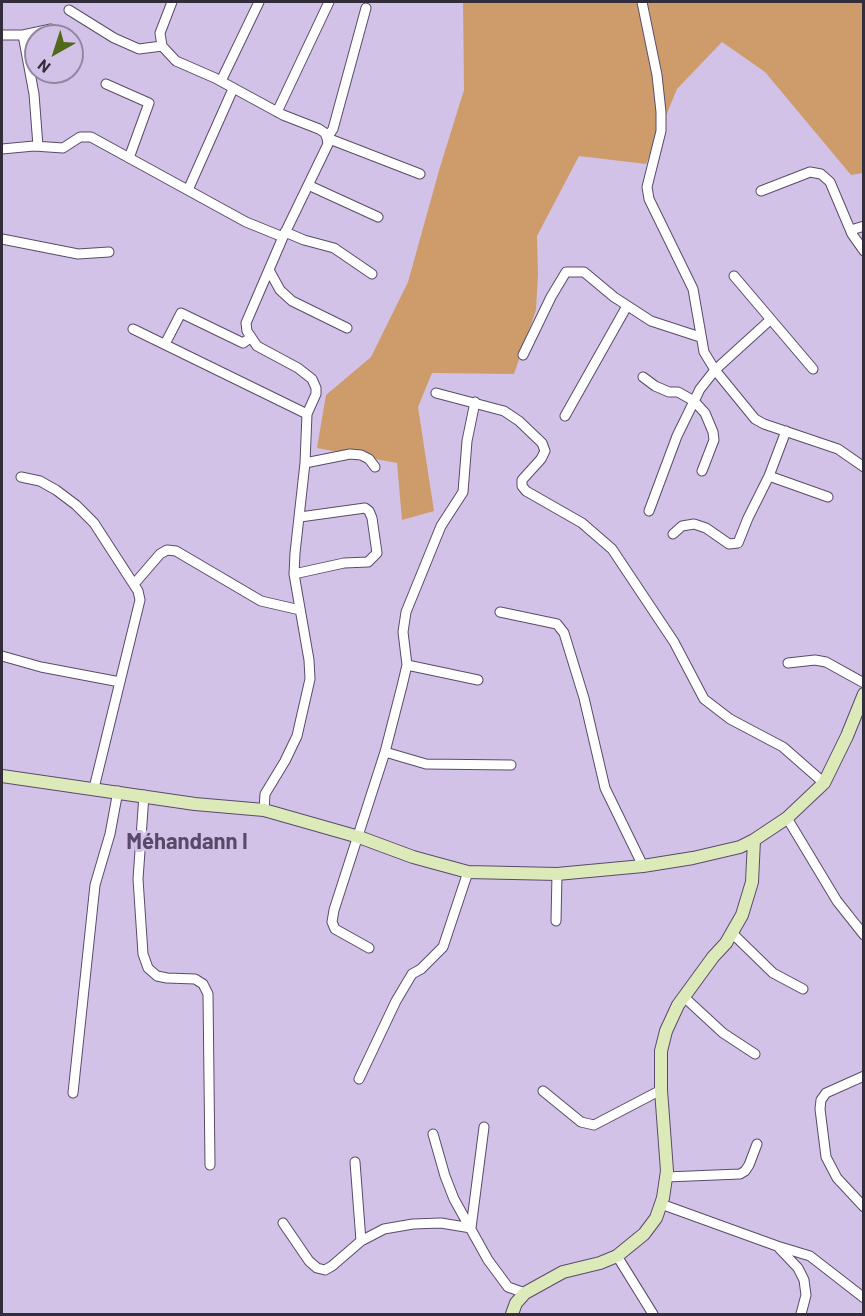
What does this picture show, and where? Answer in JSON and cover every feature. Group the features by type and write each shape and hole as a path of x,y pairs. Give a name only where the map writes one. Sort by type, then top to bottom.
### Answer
{"street":[{"path":"172,2 160,33 162,46 176,61 221,81 277,112 319,129 325,133 328,144 284,235 246,322 250,338 257,346 298,368 312,379 316,388 316,394 307,414 305,463 294,574 309,660 310,679 297,736 265,794 264,810"},
{"path":"221,81 259,2"},
{"path":"277,112 329,2"},
{"path":"642,2 657,75 661,112 661,130 647,187 649,199 693,289 704,352 715,370 755,419 838,449 864,467"},
{"path":"327,138 333,129 366,8"},
{"path":"69,10 114,38 139,49 162,46"},
{"path":"2,35 23,35 34,94 38,147"},
{"path":"106,84 149,103 129,158"},
{"path":"188,190 233,89"},
{"path":"2,149 63,148 80,137 91,137 246,222 334,248 372,274"},
{"path":"327,138 420,174"},
{"path":"761,191 810,172 821,174 830,182 851,230 864,251"},
{"path":"308,185 378,217"},
{"path":"851,230 864,226"},
{"path":"2,239 78,254 109,252"},
{"path":"269,270 280,290 292,302 347,328"},
{"path":"523,355 551,297 566,272 584,272 627,306 651,321 700,338"},
{"path":"735,276 813,369"},
{"path":"565,416 627,306"},
{"path":"165,344 181,313 243,343 250,338"},
{"path":"649,511 677,436 694,401 715,370 770,320"},
{"path":"133,328 307,414"},
{"path":"643,377 655,386 694,401 705,413 714,440 702,471"},
{"path":"436,393 504,411 519,421 542,443 545,451 541,459 522,480 522,486 535,497 582,523 612,549 674,642 704,699 730,719 783,747 824,783"},
{"path":"369,948 341,934 332,922 385,752 407,665 403,632 406,612 441,526 463,492 467,441 475,402"},
{"path":"673,534 682,526 694,524 706,528 729,544 738,543 770,476 786,431"},
{"path":"305,463 350,454 361,455 369,459 375,467"},
{"path":"770,476 828,497"},
{"path":"21,477 40,481 76,505 94,523 135,583 138,591 140,600 94,788"},
{"path":"294,574 344,563 368,562 377,553 372,518 365,508 300,517"},
{"path":"135,583 160,554 167,550 176,551 261,602 300,610"},
{"path":"500,612 557,624 564,633 584,698 605,788 643,866"},
{"path":"2,657 120,682"},
{"path":"788,663 815,660 826,662 864,683"},
{"path":"407,665 478,680"},
{"path":"2,776 118,791 195,804 264,810 468,872 557,874 643,866 740,847 787,818 824,783 861,707 864,694"},
{"path":"385,752 426,764 511,765"},
{"path":"73,1093 95,885 110,834 118,791"},
{"path":"144,795 138,879 142,954 148,968 157,976 195,979 203,984 208,994 210,1165"},
{"path":"787,818 832,893 862,930"},
{"path":"512,1314 516,1303 525,1293 563,1272 600,1263 617,1256 644,1234 656,1218 666,1177 661,1051 666,1030 684,996 733,934 742,915 752,882 754,840"},
{"path":"359,1078 396,1001 412,974 421,969 443,947 468,872"},
{"path":"556,921 557,874"},
{"path":"733,934 773,973 803,988"},
{"path":"684,996 723,1033 754,1054"},
{"path":"864,1076 826,1093 821,1100 820,1109 826,1157 837,1178 864,1207"},
{"path":"543,1091 581,1122 594,1125 661,1090"},
{"path":"471,1228 484,1127"},
{"path":"433,1134 454,1199 488,1260 508,1287 525,1293"},
{"path":"666,1177 740,1174 749,1165 757,1144"},
{"path":"355,1162 362,1241"},
{"path":"661,1204 810,1256 864,1298"},
{"path":"283,1223 309,1261 317,1268 325,1270 362,1241 384,1229 413,1224 441,1223 471,1228"},
{"path":"777,1246 798,1268 804,1280 806,1295 801,1314"},
{"path":"617,1256 653,1314"}],"shaded area":[{"path":"463,2 863,2 863,173 851,175 765,72 722,42 677,89 646,164 579,156 537,236 536,310 514,374 432,373 418,407 434,511 402,520 397,463 317,448 326,395 371,357 408,282 464,90"}],"district":[{"name":"Méhandann I","path":"187,842"}]}
